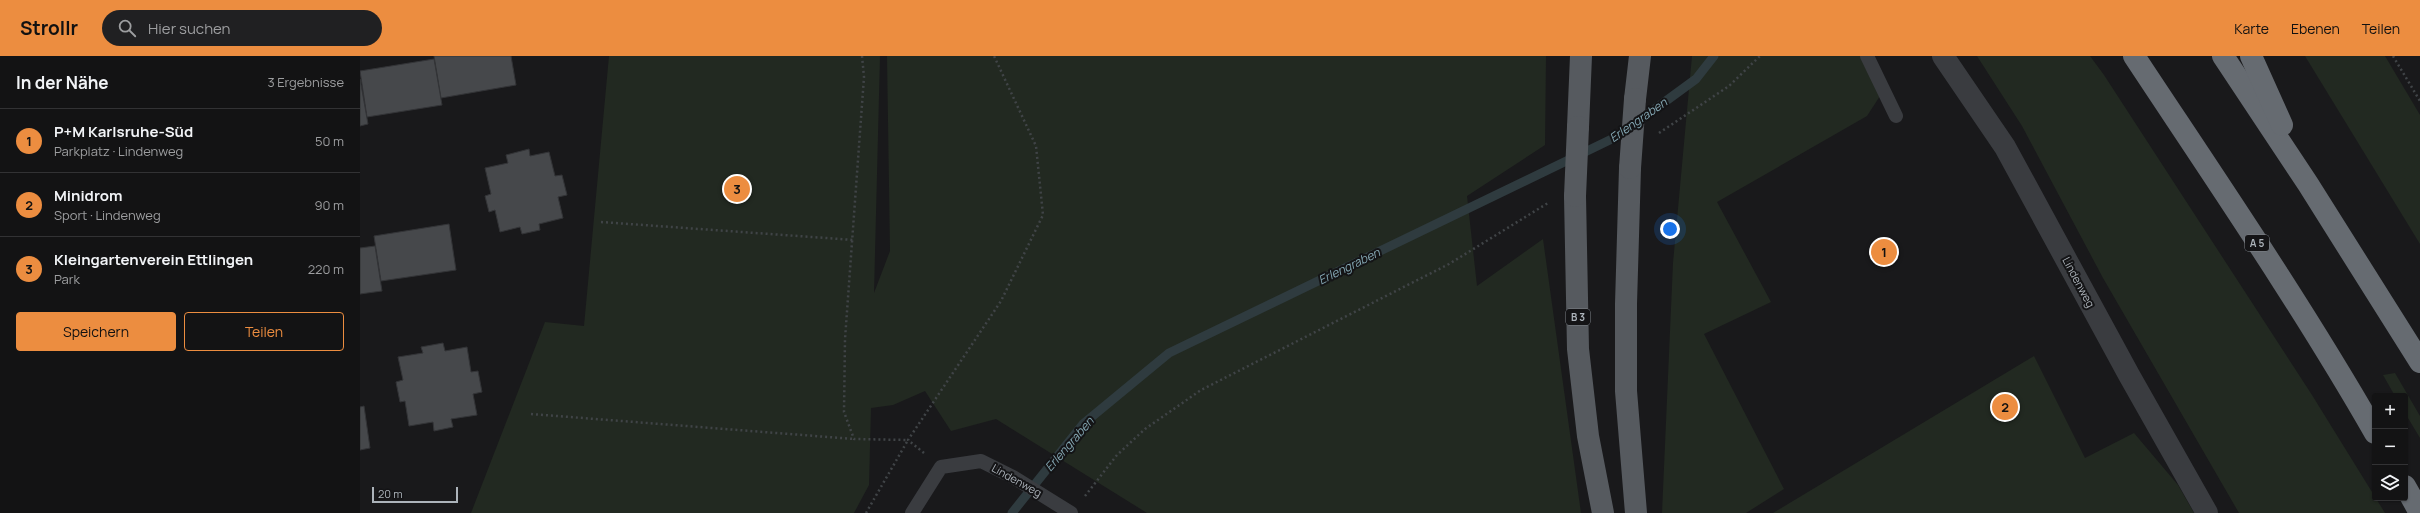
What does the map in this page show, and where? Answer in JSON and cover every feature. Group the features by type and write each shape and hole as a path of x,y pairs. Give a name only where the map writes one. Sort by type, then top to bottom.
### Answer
{"highway":[{"name":"A 5","path":"2134,56 2231,202 2351,392 2372,429"},
{"path":"2223,56 2308,184 2420,362"},
{"path":"2251,56 2308,184"},
{"path":"2408,491 2420,513"}],"main road":[{"name":"B 3","path":"1582,56 1575,196 1578,349 1588,436 1603,513"},
{"path":"1636,513 1626,391 1626,297 1630,168 1635,98 1640,56"}],"street":[{"name":"Lindenweg","path":"1943,56 2005,146 2129,375 2207,513"}],"lane":[{"path":"1867,56 1896,116"},
{"name":"Lindenweg","path":"941,467 982,461 1014,477 1071,513"},
{"path":"912,513 941,467"}],"path":[{"path":"854,439 844,412 845,339 854,240 864,77 862,56"},
{"path":"866,513 908,440 1000,300 1043,215 1036,146 994,56"},
{"path":"1654,136 1729,86 1760,56"},
{"path":"2393,56 2420,101"},
{"path":"1081,501 1117,455 1145,429 1201,390 1449,264 1550,202"},
{"path":"601,222 854,240"},
{"path":"531,414 854,439 908,440 941,467"}],"shaded area":[{"path":"609,56 880,56 874,293 890,251 887,56 1546,56 1545,145 1467,196 1477,286 1543,239 1581,513 1147,513 996,419 951,431 925,391 893,405 871,408 869,485 854,513 471,513 545,322 584,326"},
{"path":"1692,56 1860,56 1880,96 1867,116 1717,202 1771,302 1704,334 1784,489 1746,513 1662,513 1673,263"},
{"path":"1977,56 2090,56 2104,75 2312,395 2372,492 2372,501 2378,501 2385,513 2239,513 2103,278 2022,126"},
{"path":"2305,56 2385,56 2420,115 2420,244"},
{"path":"2034,356 2085,458 2134,433 2178,485 2194,513 1773,513"},
{"path":"2395,373 2407,393 2393,393 2383,375"},
{"path":"2408,395 2420,416 2420,438 2408,418"}],"building":[{"path":"434,56 511,56 516,85 441,98"},
{"path":"434,59 442,105 367,117 360,71"},
{"path":"360,79 368,124 360,126"},
{"path":"529,149 530,156 549,152 555,176 562,175 567,195 558,197 563,218 539,224 540,230 522,234 520,227 500,232 495,210 489,212 485,196 491,194 485,168 508,163 506,155"},
{"path":"449,224 456,270 381,281 374,236"},
{"path":"375,246 382,291 360,294 360,248"},
{"path":"443,343 445,351 467,347 471,372 478,371 482,392 473,394 477,415 451,419 453,427 434,431 433,422 409,426 405,401 400,402 396,382 403,380 398,357 423,353 421,347"},
{"path":"364,406 370,448 360,450 360,407"}],"waterway":[{"name":"Erlengraben","path":"1012,513 1083,424 1169,353 1618,136 1696,79 1714,56"}],"place":[{"name":"Kleingartenverein Ettlingen","path":"737,189"},
{"name":"P+M Karlsruhe-Süd","path":"1884,252"},
{"name":"Minidrom","path":"2005,407"}]}
